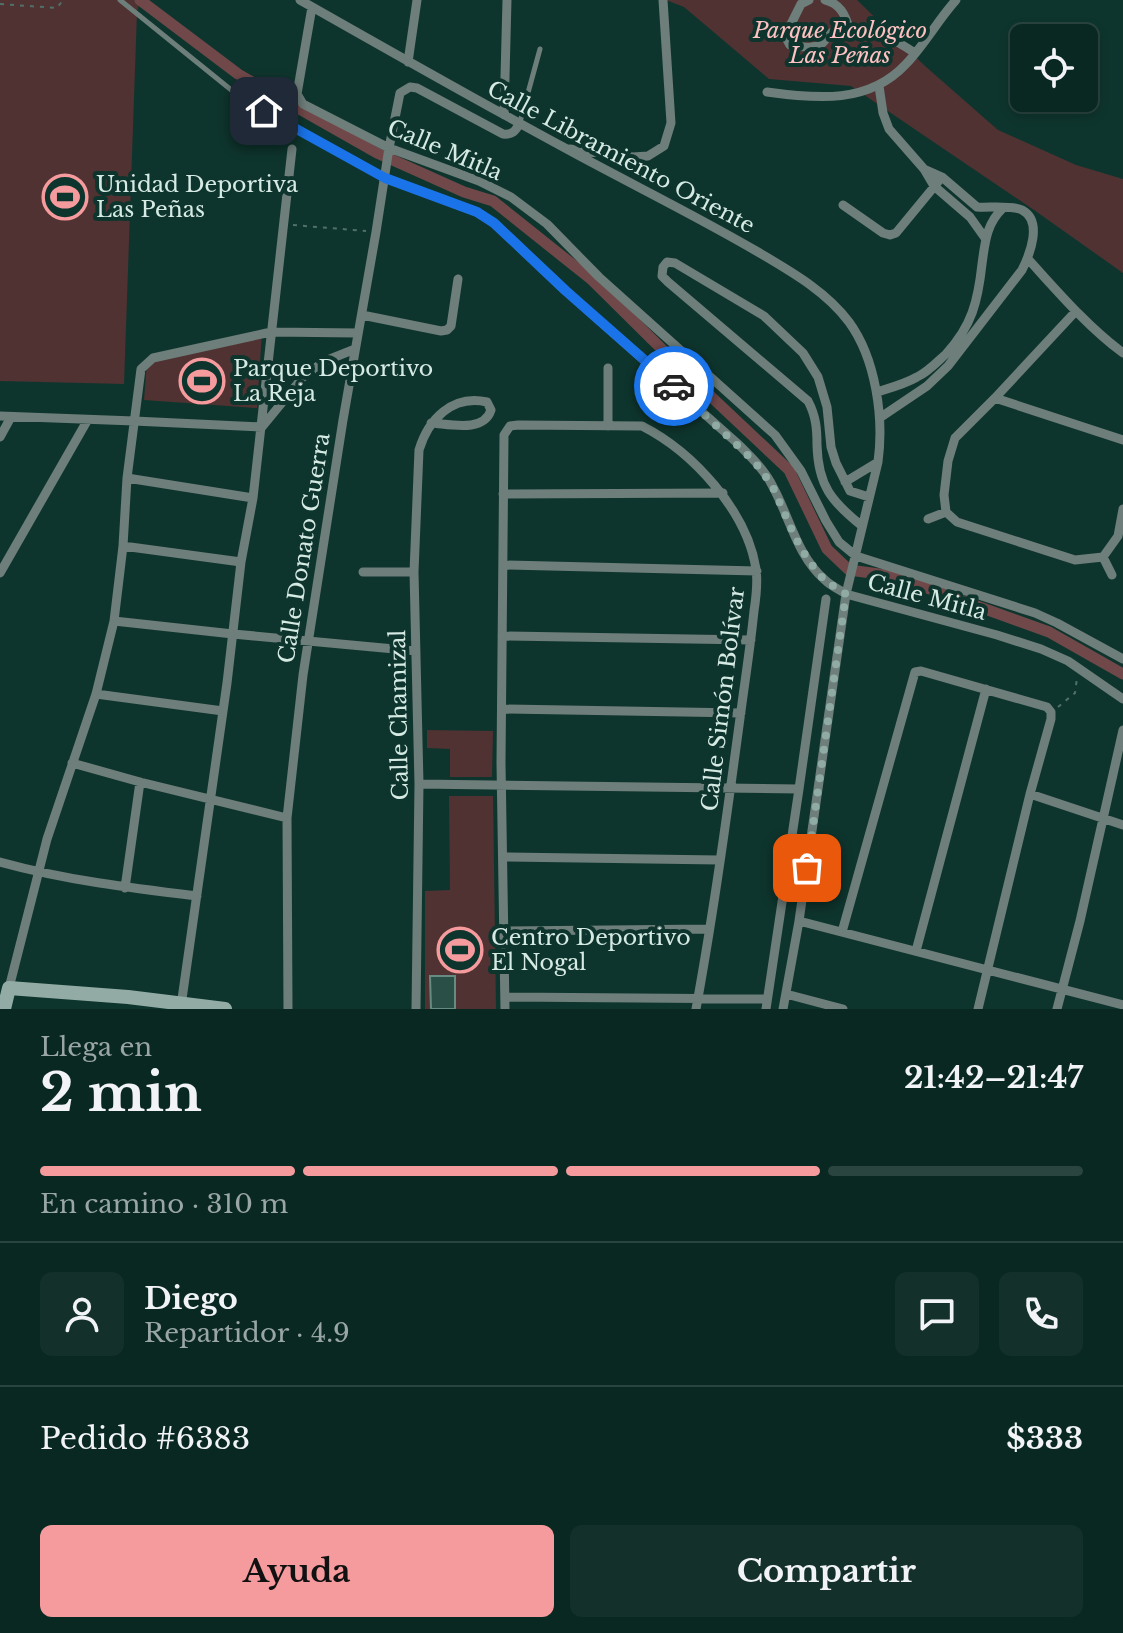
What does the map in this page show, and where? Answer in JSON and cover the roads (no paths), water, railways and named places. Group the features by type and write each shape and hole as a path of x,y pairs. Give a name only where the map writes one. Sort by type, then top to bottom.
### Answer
{"street":[{"name":"Calle Libramiento Oriente","path":"300,0 798,276 829,300 862,343 881,417 878,462 848,589 783,1009"},
{"path":"408,62 417,0"},
{"path":"504,115 507,0"},
{"path":"564,148 633,157 648,156 664,146 671,123 663,0"},
{"path":"809,0 801,4 785,36 790,45 813,47 821,44 831,32 849,28 877,31 915,53"},
{"path":"825,0 842,10 849,28"},
{"path":"767,92 840,96 879,86 915,53 956,0"},
{"name":"Calle Mitla","path":"312,7 297,94 303,104 388,152 479,181 511,197 547,224 599,277 775,435 801,471 839,542 855,561"},
{"path":"879,86 889,129 924,169 934,186 970,217 985,238"},
{"name":"Calle Donato Guerra","path":"288,1009 287,818 301,690 355,349 400,93 410,87 417,88 503,134 515,132 520,123"},
{"path":"181,1006 241,562 253,498 292,149"},
{"path":"881,417 927,386 948,366 1022,270 1033,242 1031,219 1025,212 1020,209 977,207 942,177 924,169"},
{"name":"Calle Mitla","path":"385,174 477,212 494,223 754,461 772,485 808,560 825,581 1041,649 1068,661 1123,699"},
{"path":"843,205 890,235 896,233 942,177"},
{"path":"970,217 977,207"},
{"path":"877,392 918,377 956,343 971,320 978,296 985,238 996,215 1003,208"},
{"path":"1028,259 1076,311 1123,353"},
{"path":"862,526 840,509 820,477 815,414 808,401 668,282 662,276 667,262 675,263 764,316 803,353 818,377 827,407 836,463 848,486 869,497"},
{"path":"362,315 447,330 451,326 458,279"},
{"path":"1076,311 955,438 945,484 946,512 957,522 1075,560 1103,557 1118,536 1123,509"},
{"path":"4,1009 37,872 96,694 114,621 141,369 153,358 271,332 358,333"},
{"path":"262,427 303,377 325,361 355,349"},
{"path":"608,368 608,426"},
{"path":"995,398 1123,440"},
{"path":"464,401 487,402 491,410 484,422 471,425 431,423 464,401"},
{"path":"0,437 6,417 262,427"},
{"path":"0,573 87,421"},
{"name":"Calle Chamizal","path":"416,1009 419,784 414,572 419,450 431,423"},
{"name":"Calle Simón Bolívar","path":"503,494 504,435 510,426 642,426 703,471 723,493 744,533 757,571 751,640 696,1009"},
{"path":"840,509 848,486 878,462"},
{"path":"127,478 253,498"},
{"path":"505,1009 503,494 723,493"},
{"path":"928,519 946,512"},
{"path":"123,546 241,562"},
{"path":"1103,557 1112,575"},
{"path":"855,561 1035,613 1123,659"},
{"path":"503,565 757,571"},
{"path":"363,572 414,572"},
{"path":"505,997 698,998 766,1004 826,599"},
{"path":"114,621 416,651"},
{"path":"502,636 751,640"},
{"path":"842,932 915,672 921,671 1047,707 1051,719 978,1009"},
{"path":"916,951 986,689"},
{"path":"96,694 223,711"},
{"path":"502,709 741,713"},
{"path":"1057,1009 1123,730"},
{"path":"72,763 287,818"},
{"path":"125,888 140,782"},
{"path":"419,784 799,789"},
{"path":"1030,794 1123,825"},
{"path":"503,857 719,860"},
{"path":"0,862 125,888 197,896"},
{"path":"799,921 1123,1005"},
{"path":"504,931 708,929"},
{"path":"9,988 225,1009"},
{"path":"786,994 843,1009"}],"lane":[{"name":"Calle Mitla","path":"120,0 235,93 296,129 385,174"},
{"path":"520,123 540,49"}],"waterway":[{"path":"140,0 238,74 377,153 464,192 493,201 592,280 789,470 827,549 849,570 894,576 1049,632 1123,674"}],"place":[{"name":"Unidad Deportiva Las Peñas","path":"65,197"},
{"name":"Parque Deportivo La Reja","path":"202,381"},
{"name":"Centro Deportivo El Nogal","path":"460,950"}],"park label":[{"name":"Parque Ecológico Las Peñas","path":"840,42"}]}
